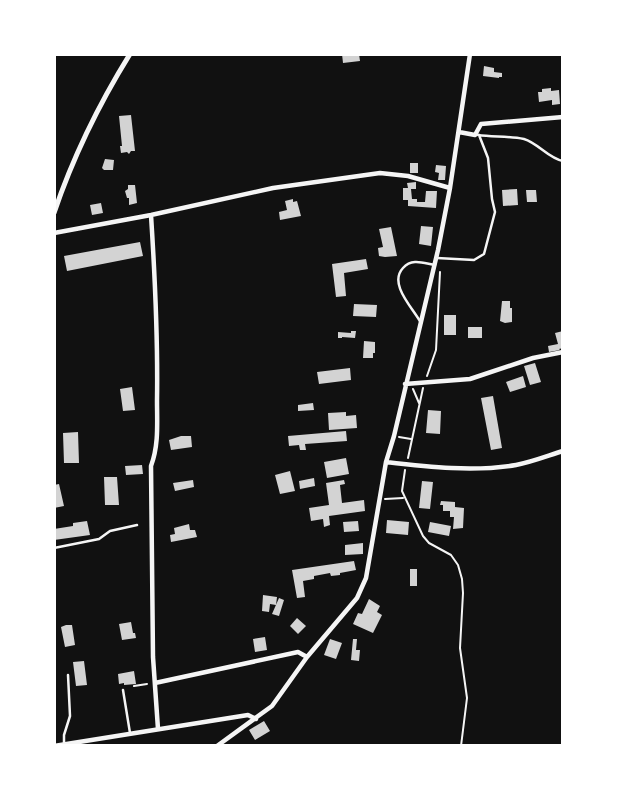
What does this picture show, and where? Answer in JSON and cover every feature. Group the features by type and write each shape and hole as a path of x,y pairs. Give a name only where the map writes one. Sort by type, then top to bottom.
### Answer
{"street":[{"path":"54,213 88,130 130,54"},
{"path":"217,746 256,719 276,701 307,657 356,598 366,578 386,462 408,385 435,265 450,188 470,54"},
{"path":"459,132 477,135 481,124 563,117"},
{"path":"54,233 273,188 380,173 408,176 450,188"},
{"path":"151,215 158,371 156,453 151,466 153,657 158,729"},
{"path":"408,385 470,379 533,358 563,352"},
{"path":"386,462 442,468 485,468 516,465 563,451"},
{"path":"155,683 298,652 307,657"},
{"path":"54,746 248,715 256,719"}],"lane":[{"path":"477,135 525,140 563,161"},
{"path":"436,258 474,260 484,254 495,212 488,158 477,135"},
{"path":"421,323 397,280 406,265 416,261 435,265"},
{"path":"54,548 99,539 110,531 137,524"},
{"path":"64,744 70,716 68,675"},
{"path":"123,690 130,733"}],"path":[{"path":"436,258 441,264 436,350 424,383 402,491 423,536 429,543 451,555 463,579 460,648 467,698 461,746"},
{"path":"408,385 419,405"},
{"path":"394,436 412,439"},
{"path":"379,499 404,498"},
{"path":"134,686 155,683"}],"building":[{"path":"342,54 359,54 360,61 343,63"},
{"path":"484,66 494,68 494,72 502,73 502,77 483,76"},
{"path":"551,88 551,91 559,90 560,104 552,105 552,100 539,102 538,92"},
{"path":"131,115 135,151 129,154 121,153 119,116"},
{"path":"105,159 114,160 113,170 102,168"},
{"path":"410,163 418,163 418,173 410,173"},
{"path":"436,165 446,166 445,180 438,180"},
{"path":"416,182 416,189 411,189 412,199 425,202 426,191 437,191 436,208 408,206 408,200 403,200 403,188 408,188 407,183"},
{"path":"128,185 135,185 137,203 129,205 125,191"},
{"path":"517,189 518,205 503,206 502,190"},
{"path":"526,190 536,190 537,202 527,202"},
{"path":"293,199 293,202 297,201 301,216 280,220 279,212 287,210 285,201"},
{"path":"101,203 103,213 92,215 90,205"},
{"path":"421,226 433,227 431,246 419,244"},
{"path":"391,227 397,256 379,256 378,248 383,247 379,229"},
{"path":"140,242 143,256 67,271 64,256"},
{"path":"366,259 368,269 344,273 346,296 336,297 332,264"},
{"path":"502,301 510,301 512,322 500,321"},
{"path":"354,304 377,305 376,317 353,316"},
{"path":"444,315 456,315 456,335 444,335"},
{"path":"468,327 482,327 482,338 468,338"},
{"path":"356,331 355,338 338,338 338,332"},
{"path":"563,331 563,348 549,352 548,346 558,344 555,333"},
{"path":"364,341 375,342 373,358 363,358"},
{"path":"535,363 541,382 530,385 524,366"},
{"path":"350,368 351,380 319,384 317,372"},
{"path":"523,376 526,387 510,392 506,382"},
{"path":"132,387 135,410 123,411 120,389"},
{"path":"493,396 502,448 491,450 481,398"},
{"path":"313,403 314,410 298,411 298,405"},
{"path":"428,410 441,411 440,434 426,433"},
{"path":"346,412 346,416 356,415 357,428 329,430 328,413"},
{"path":"346,431 347,441 305,444 306,450 300,450 299,445 289,446 288,436"},
{"path":"78,432 79,463 64,463 63,433"},
{"path":"191,436 192,447 171,450 169,440"},
{"path":"346,458 349,474 327,478 324,462"},
{"path":"142,465 143,474 126,475 125,466"},
{"path":"290,471 295,491 280,494 275,475"},
{"path":"104,477 117,477 119,505 105,505"},
{"path":"314,478 315,486 300,489 299,481"},
{"path":"193,480 194,487 175,491 173,483"},
{"path":"344,480 345,484 340,485 342,503 364,500 365,511 329,516 330,525 324,527 323,519 311,521 309,508 329,505 326,483"},
{"path":"422,481 433,482 430,509 419,508"},
{"path":"59,484 64,506 54,508 54,485"},
{"path":"441,501 455,502 455,507 464,508 463,528 453,529 454,517 450,517 450,511 443,511"},
{"path":"387,520 409,522 408,535 386,533"},
{"path":"87,521 90,535 54,540 54,529"},
{"path":"358,521 359,531 344,532 343,522"},
{"path":"430,522 451,526 449,536 428,532"},
{"path":"189,524 190,530 195,530 197,537 171,542 170,535 175,534 174,528"},
{"path":"363,543 363,554 345,555 345,545"},
{"path":"354,561 356,570 340,575 331,576 330,573 314,576 314,579 303,581 305,597 297,598 292,570"},
{"path":"410,569 417,569 417,586 410,586"},
{"path":"263,595 277,597 276,605 270,604 269,612 262,611"},
{"path":"279,598 284,600 279,616 272,614"},
{"path":"369,599 380,606 377,612 382,615 373,633 353,624 358,613 362,614"},
{"path":"297,618 306,626 298,634 290,626"},
{"path":"131,622 136,638 122,640 119,624"},
{"path":"72,625 75,645 65,647 61,627"},
{"path":"265,637 267,650 255,652 253,639"},
{"path":"330,639 342,643 336,659 324,655"},
{"path":"353,639 357,639 356,650 360,650 359,661 351,660"},
{"path":"84,661 87,685 76,686 73,662"},
{"path":"134,671 136,684 119,684 118,674"},
{"path":"264,721 270,731 255,740 249,730"}]}
